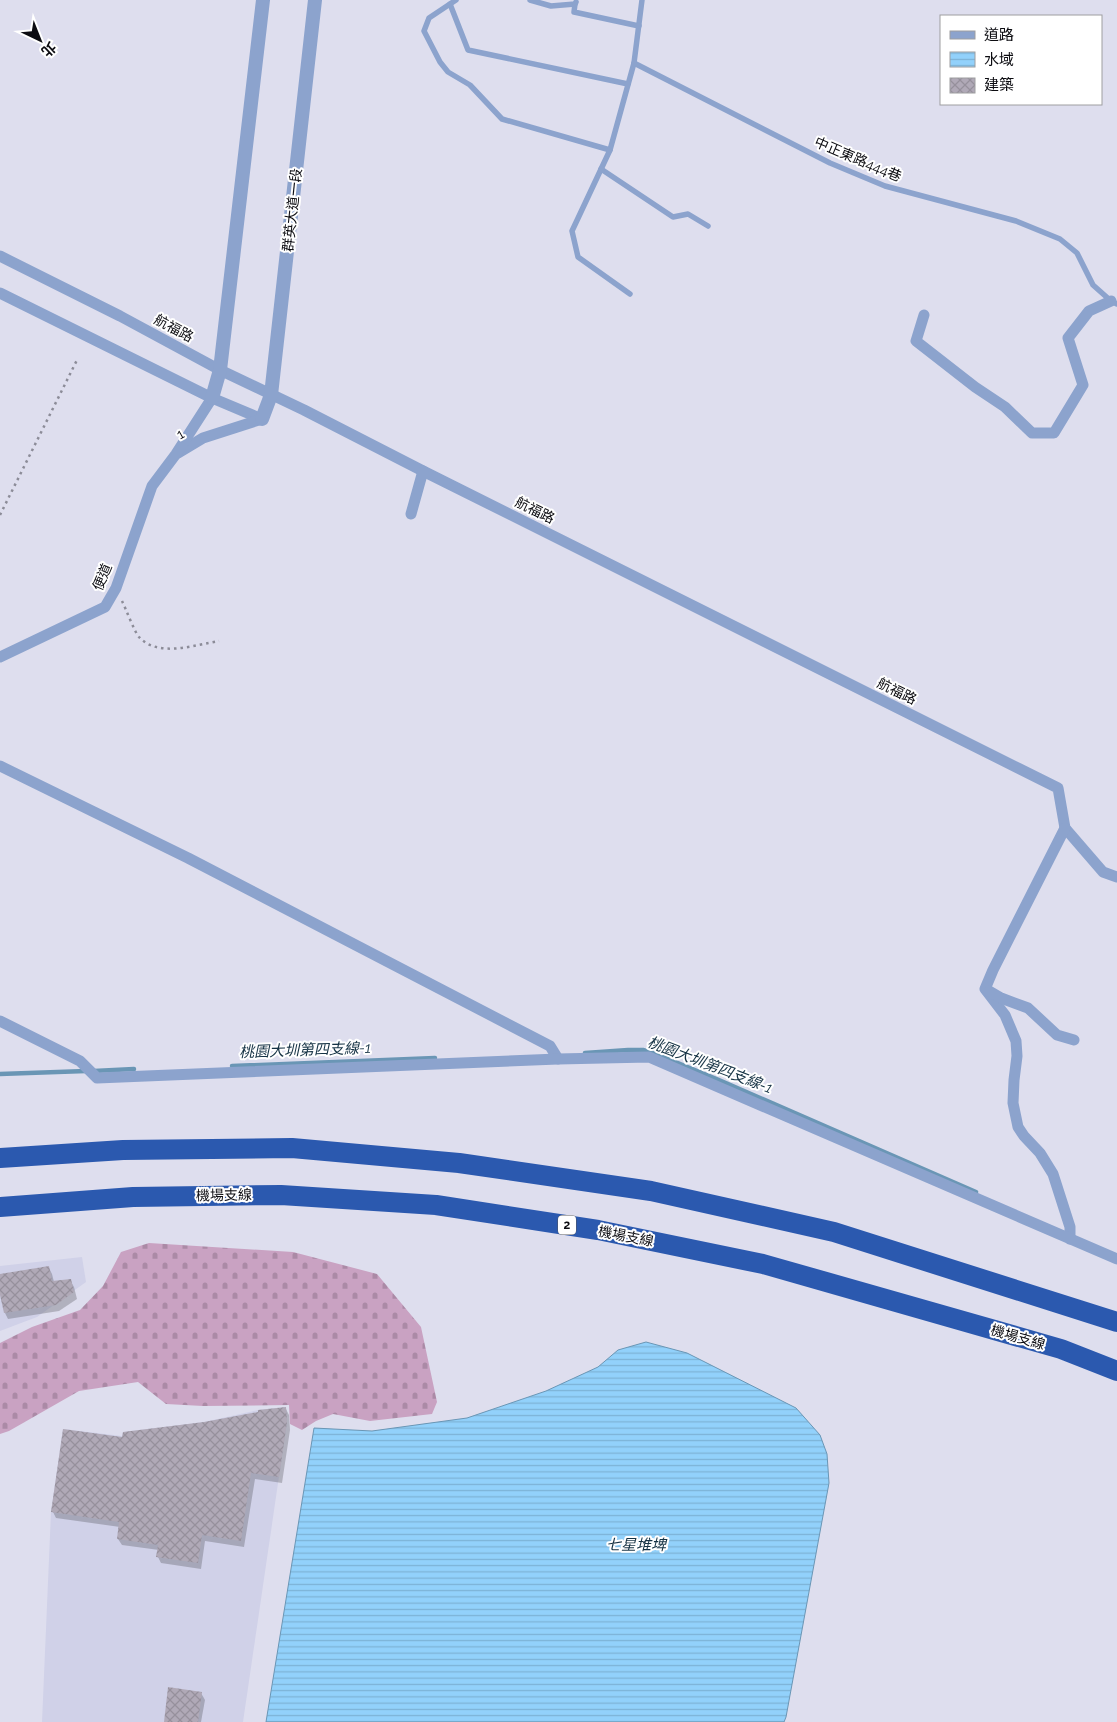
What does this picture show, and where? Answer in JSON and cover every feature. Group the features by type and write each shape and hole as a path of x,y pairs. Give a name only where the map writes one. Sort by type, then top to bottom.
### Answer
{"highway":[{"path":"0,1158 123,1150 292,1148 459,1163 651,1190 834,1232 1117,1322"},
{"name":"機場支線","path":"0,1207 133,1196 281,1195 436,1205 598,1230 763,1264 1061,1349 1117,1372"}],"street":[{"path":"212,398 220,370 263,0"},
{"name":"群英大道一段","path":"262,419 271,396 315,0"},
{"name":"航福路","path":"0,256 120,316 271,396 304,410 422,471 1058,788 1064,828"},
{"path":"0,293 212,398 262,419"},
{"path":"924,315 916,341 975,387 1006,407 1032,434 1054,433 1083,385 1068,338 1089,311 1114,302"},
{"name":"1","path":"176,454 212,398"},
{"name":"1","path":"176,454 203,438 262,419"},
{"name":"便道","path":"0,657 105,607 116,588 152,486 176,454"},
{"path":"411,514 422,471"},
{"path":"0,766 197,863 550,1046 558,1059"},
{"path":"985,988 1064,828 1103,872 1117,877"},
{"path":"985,988 1004,1016 1016,1041 1017,1056 1013,1102 1018,1127 1040,1153 1053,1174 1070,1227 1070,1239"},
{"path":"985,988 1001,998 1028,1008 1058,1035 1074,1040"},
{"path":"0,1021 80,1061 97,1078 649,1057 1117,1259"}],"lane":[{"path":"456,0 429,18 424,31 440,62 448,72 470,85 502,119 610,150"},
{"path":"530,0 551,6 576,2 574,12 639,26"},
{"path":"630,294 578,257 572,231 610,150 634,63 642,0"},
{"path":"450,4 468,50 628,84"},
{"name":"中正東路444巷","path":"634,63 830,163 885,186 1016,221 1060,239 1078,253 1093,285 1114,302"},
{"path":"601,169 673,217 688,214 708,226"}],"path":[{"path":"0,515 77,360"},
{"path":"116,588 138,637 158,649 218,641"}],"shaded area":[{"path":"82,1257 86,1282 37,1317 0,1331 0,1266"},
{"path":"286,1407 287,1422 243,1722 42,1722 51,1512 63,1429 122,1436 123,1432 204,1422 258,1410"}],"green space":[{"path":"149,1243 293,1252 377,1274 421,1327 437,1402 432,1414 370,1421 333,1414 316,1421 302,1430 290,1424 289,1405 203,1406 166,1404 138,1382 79,1391 9,1431 0,1434 0,1343 32,1327 80,1310 103,1286 121,1252"}],"water":[{"name":"七星堆埤","path":"646,1342 687,1353 796,1408 820,1435 827,1454 829,1483 784,1722 266,1722 314,1428 372,1431 467,1418 546,1391 598,1367 618,1350"}],"building":[{"path":"49,1266 52,1281 71,1279 74,1292 56,1305 4,1313 0,1295 0,1274"},
{"path":"286,1407 287,1422 279,1477 251,1473 241,1541 202,1535 198,1563 156,1557 158,1545 117,1539 119,1522 51,1512 63,1429 122,1437 123,1432 204,1422 258,1412 258,1410"},
{"path":"168,1687 202,1692 198,1722 164,1722"}],"waterway":[{"name":"桃園大圳第四支線-1","path":"585,1053 643,1050 656,1054 976,1192"},
{"name":"桃園大圳第四支線-1","path":"232,1066 435,1058"},
{"name":"桃園大圳第四支線-1","path":"94,1071 134,1069"},
{"name":"桃園大圳第四支線-1","path":"0,1074 86,1071"}]}
